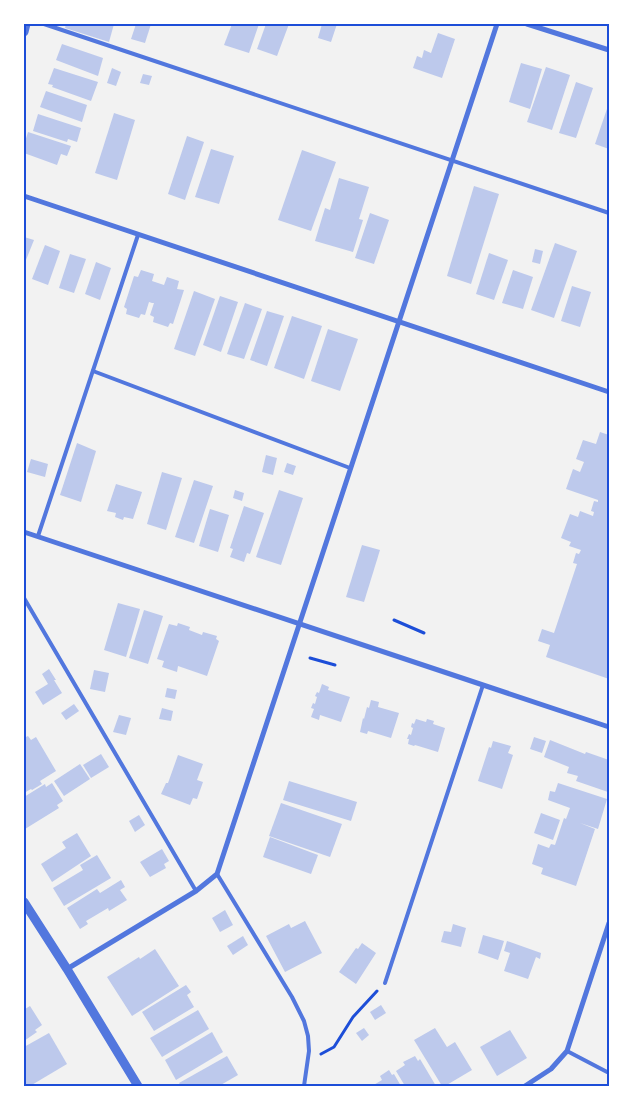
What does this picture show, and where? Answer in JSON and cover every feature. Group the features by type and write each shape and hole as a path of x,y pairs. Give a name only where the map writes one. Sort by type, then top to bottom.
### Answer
{"street":[{"path":"24,32 26,24"},
{"path":"67,970 196,891 217,874 497,24"},
{"path":"527,24 609,50"},
{"path":"24,196 609,392"},
{"path":"24,532 609,727"},
{"path":"24,902 138,1086"},
{"path":"525,1086 551,1069 567,1051 609,922"}],"lane":[{"path":"44,24 609,213"},
{"path":"38,536 138,235"},
{"path":"93,371 350,468"},
{"path":"24,598 196,891"},
{"path":"385,984 483,685"},
{"path":"217,874 292,997 304,1022 308,1036 309,1051 304,1086"},
{"path":"567,1051 609,1073"}],"path":[{"path":"394,620 424,633"},
{"path":"310,658 335,665"},
{"path":"307,1062 334,1047 353,1017 385,984"}],"building":[{"path":"66,24 114,24 109,42 65,28"},
{"path":"136,24 151,24 145,43 131,39"},
{"path":"232,24 259,24 249,53 224,45"},
{"path":"266,24 289,24 277,56 257,49"},
{"path":"322,24 337,24 331,42 318,38"},
{"path":"438,33 455,39 442,78 413,68 417,56 422,58 424,50 431,53"},
{"path":"62,44 103,58 98,76 56,60"},
{"path":"521,63 542,69 530,109 509,102"},
{"path":"546,67 570,75 552,130 527,122"},
{"path":"54,68 98,82 91,101 48,84"},
{"path":"112,68 121,72 116,86 107,83"},
{"path":"143,74 152,76 149,85 140,83"},
{"path":"576,82 593,88 576,138 559,133"},
{"path":"46,91 87,105 82,122 40,107"},
{"path":"609,103 609,149 595,144"},
{"path":"114,113 135,120 117,180 95,173"},
{"path":"38,114 81,128 77,142 68,139 67,142 33,131"},
{"path":"28,132 71,146 67,156 61,154 57,165 24,153"},
{"path":"187,136 204,142 185,200 168,194"},
{"path":"211,149 234,156 219,204 195,197"},
{"path":"302,150 336,162 311,231 278,220"},
{"path":"339,178 369,187 359,219 363,220 353,252 315,241 325,208 330,210"},
{"path":"474,186 499,194 471,284 447,276"},
{"path":"370,213 389,220 374,264 355,258"},
{"path":"24,237 34,240 24,265"},
{"path":"555,243 577,251 554,318 531,310"},
{"path":"45,245 60,251 48,285 32,279"},
{"path":"535,249 543,251 540,264 532,262"},
{"path":"489,253 508,260 494,300 476,294"},
{"path":"70,254 86,259 74,293 59,288"},
{"path":"96,262 111,268 100,300 85,294"},
{"path":"141,270 154,274 152,281 164,285 167,277 179,281 177,289 184,290 173,324 170,323 168,327 153,322 154,317 150,315 154,303 149,302 145,315 141,314 139,318 126,314 127,309 124,307 134,276 138,277"},
{"path":"513,270 533,277 523,309 502,303"},
{"path":"572,286 591,292 580,327 561,321"},
{"path":"194,291 215,299 195,356 174,349"},
{"path":"220,296 238,302 221,352 203,345"},
{"path":"245,303 262,309 244,359 227,354"},
{"path":"267,311 284,316 267,366 250,360"},
{"path":"292,316 322,326 304,379 274,368"},
{"path":"328,329 358,339 340,391 311,381"},
{"path":"600,432 609,435 609,679 546,657 550,645 538,641 542,629 554,633 577,564 573,563 576,553 579,554 581,550 569,546 571,542 561,538 570,514 578,517 580,511 593,516 594,512 591,511 594,501 598,502 598,500 566,489 573,469 580,472 584,462 576,459 583,440 596,444"},
{"path":"77,443 96,451 81,502 60,495"},
{"path":"266,455 277,458 273,475 262,472"},
{"path":"31,459 48,464 45,477 27,472"},
{"path":"287,463 296,466 293,475 284,472"},
{"path":"162,472 182,478 166,530 147,524"},
{"path":"194,480 213,486 194,543 175,537"},
{"path":"116,484 142,492 133,519 124,517 123,520 115,517 116,513 107,511"},
{"path":"235,490 244,493 242,501 233,498"},
{"path":"279,490 303,498 281,565 256,557"},
{"path":"244,506 264,513 250,554 247,553 244,562 230,557 233,549 230,548"},
{"path":"210,509 229,515 218,552 199,546"},
{"path":"362,545 380,550 364,602 346,597"},
{"path":"118,603 140,609 126,657 104,650"},
{"path":"144,610 163,616 148,664 129,658"},
{"path":"178,623 190,627 189,630 202,635 203,632 217,636 216,639 219,641 207,676 178,666 177,672 162,667 164,661 157,659 169,624 177,626"},
{"path":"49,669 62,693 43,705 35,692 48,684 42,674"},
{"path":"94,670 109,673 105,692 90,689"},
{"path":"322,684 329,687 328,690 350,697 341,722 320,715 319,720 311,717 314,709 311,708 313,703 315,704 317,697 315,696 317,692 319,693"},
{"path":"167,688 177,690 175,699 165,697"},
{"path":"371,700 379,702 378,707 399,713 391,738 368,731 367,734 360,732 363,718"},
{"path":"74,704 79,711 66,720 61,713"},
{"path":"162,708 173,711 171,721 159,719"},
{"path":"119,715 131,718 126,735 113,732"},
{"path":"416,719 426,722 427,719 434,721 433,724 445,728 438,752 408,744 409,739 407,739 409,734 411,735 413,728 411,727 412,723 414,724"},
{"path":"28,736 31,740 36,737 56,771 40,781 42,784 24,793 24,738"},
{"path":"534,737 546,741 542,753 530,749"},
{"path":"550,740 585,754 586,752 609,760 608,792 576,781 578,776 567,773 569,767 544,757"},
{"path":"493,741 511,746 508,753 513,755 502,789 478,781 489,747 491,748"},
{"path":"101,754 109,767 91,778 83,765"},
{"path":"178,755 203,764 197,780 203,782 197,799 193,798 190,805 161,794 166,783 168,783"},
{"path":"80,764 90,779 64,796 54,781"},
{"path":"289,781 357,802 351,821 283,800"},
{"path":"52,783 63,801 57,805 59,808 25,829 24,797 45,784 46,787"},
{"path":"558,783 607,799 598,829 580,823 595,829 576,886 541,874 543,868 532,864 538,844 549,848 551,844 555,845 564,818 566,819 570,808 548,800 550,791 555,792"},
{"path":"281,803 342,824 330,857 269,836"},
{"path":"541,813 560,820 553,840 534,833"},
{"path":"139,815 145,825 135,832 129,821"},
{"path":"77,833 91,856 52,882 41,864 66,848 62,842"},
{"path":"270,837 318,855 311,874 263,857"},
{"path":"162,849 169,861 164,864 166,868 150,877 140,862"},
{"path":"97,855 111,878 64,906 53,888 83,870 80,865"},
{"path":"121,880 125,887 120,890 127,900 109,911 108,908 86,921 88,924 80,929 67,908 97,889 100,893"},
{"path":"225,910 233,925 220,932 212,918"},
{"path":"305,921 322,953 285,972 266,936 289,924 291,928"},
{"path":"453,924 466,928 461,947 441,942 444,931 451,932"},
{"path":"483,935 504,941 498,960 478,953"},
{"path":"243,936 248,945 233,955 227,946"},
{"path":"507,941 541,953 540,959 536,957 528,979 504,971 510,953 504,951"},
{"path":"362,943 376,953 356,984 339,972 356,948 358,949"},
{"path":"155,949 179,986 132,1016 107,977"},
{"path":"186,985 191,992 187,995 194,1007 154,1031 142,1012"},
{"path":"381,1005 386,1013 375,1020 370,1012"},
{"path":"24,1006 25,1009 30,1006 42,1025 35,1030 37,1032 24,1041"},
{"path":"198,1010 209,1029 162,1057 150,1038"},
{"path":"364,1028 369,1035 362,1041 356,1033"},
{"path":"435,1028 447,1047 455,1042 472,1070 445,1086 442,1086 414,1040"},
{"path":"510,1030 527,1058 497,1076 480,1047"},
{"path":"212,1032 223,1052 176,1080 165,1060"},
{"path":"49,1033 67,1064 30,1086 24,1086 24,1047"},
{"path":"227,1056 238,1075 219,1086 181,1086 179,1083"},
{"path":"415,1056 418,1061 420,1059 436,1086 405,1086 396,1071 405,1065 403,1062"},
{"path":"389,1070 392,1075 394,1074 401,1086 372,1086 382,1080 380,1076"}]}
